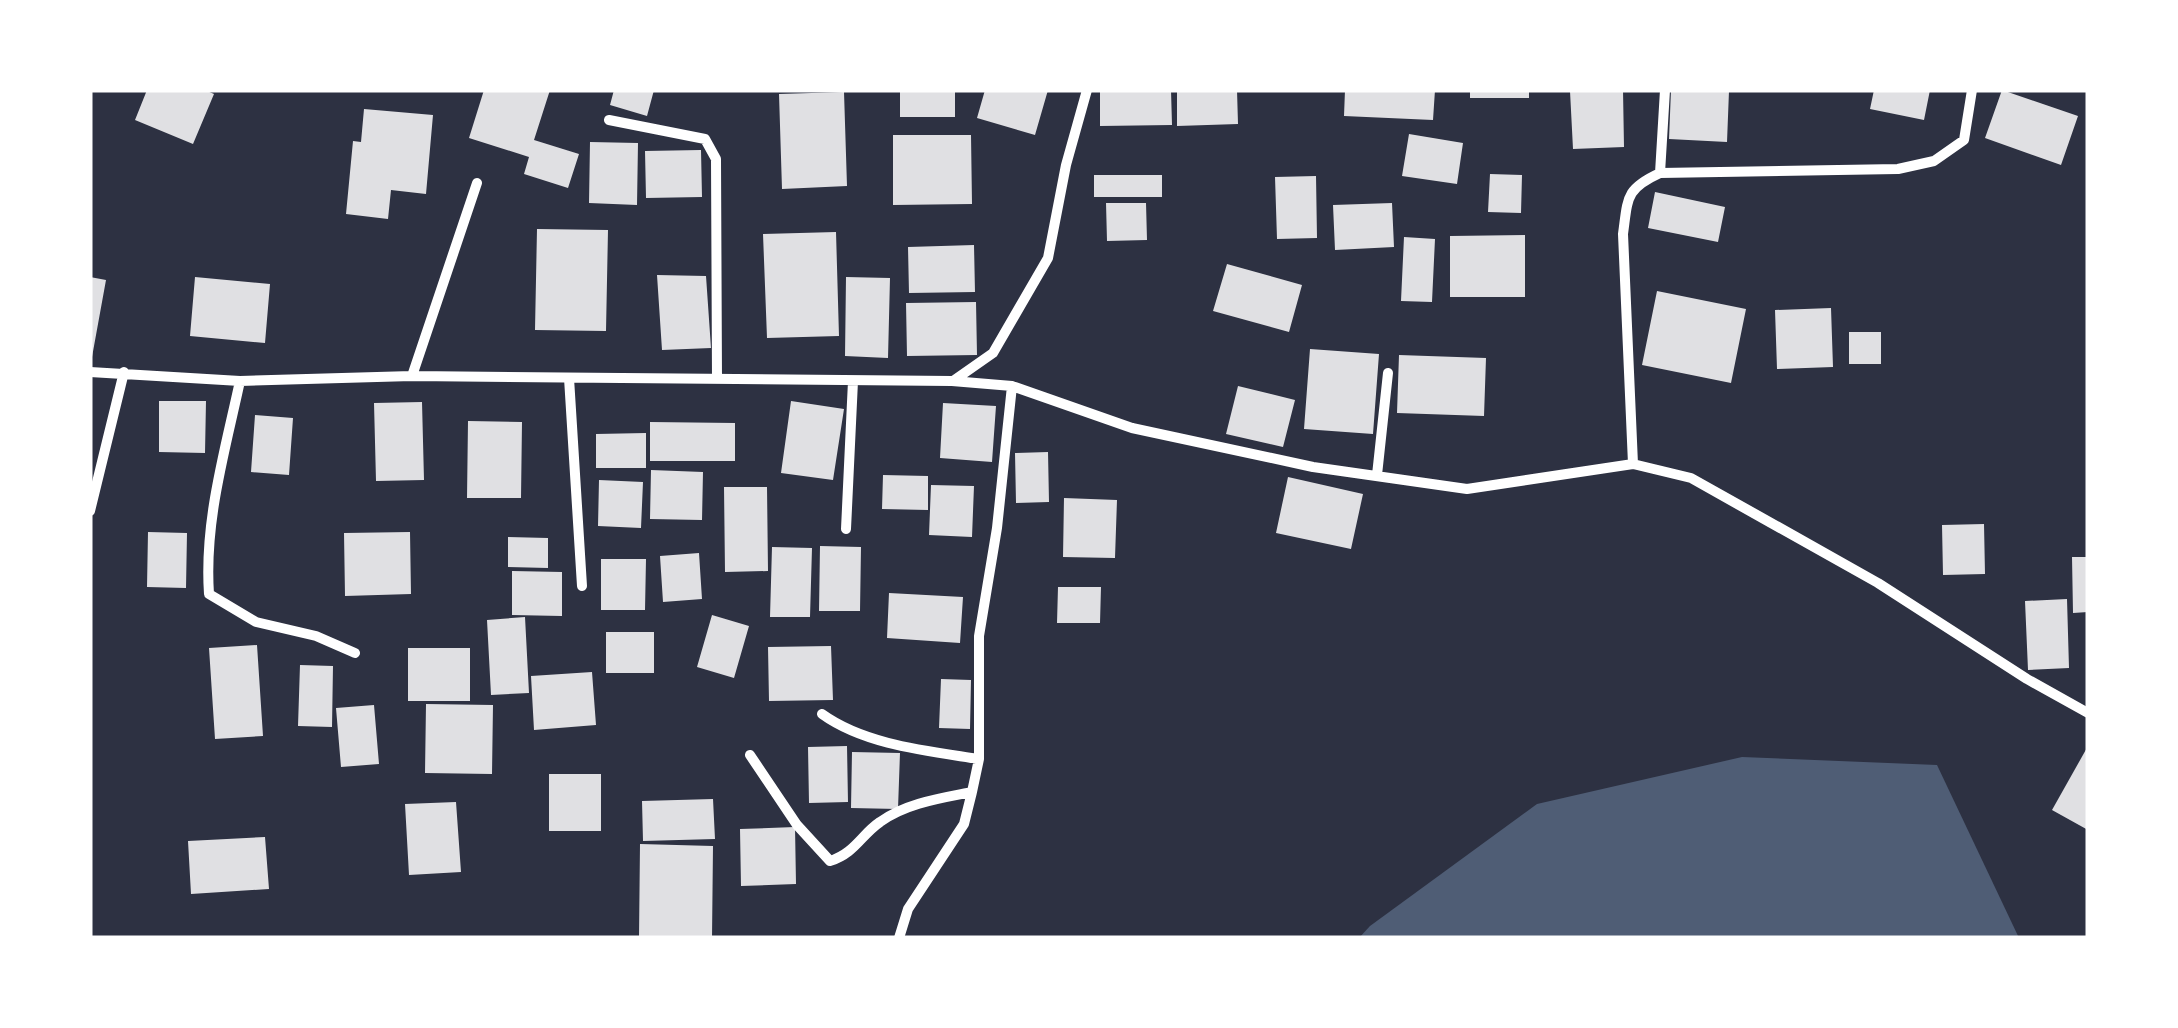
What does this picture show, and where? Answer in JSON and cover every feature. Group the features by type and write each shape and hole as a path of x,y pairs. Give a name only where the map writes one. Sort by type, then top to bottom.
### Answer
{"street":[{"path":"952,381 993,352 1048,258 1066,164 1087,90"},
{"path":"1660,173 1665,90"},
{"path":"1633,464 1623,234 1628,198 1638,183 1660,173 1898,169 1934,161 1964,140 1972,90"},
{"path":"609,120 705,139 716,159 717,380"},
{"path":"412,376 477,183"},
{"path":"90,372 240,380 412,376 952,381 1012,386 1132,428 1314,467 1467,488 1633,464 1691,478 1878,583 2027,680 2088,713"},
{"path":"90,511 124,372"},
{"path":"1376,476 1388,373"},
{"path":"569,378 582,586"},
{"path":"240,380 210,518 210,594 256,622 316,636 356,652"},
{"path":"846,528 854,380"},
{"path":"899,938 908,908 964,824 972,792 978,760 978,636 997,528 1012,386"},
{"path":"822,714 832,722 894,745 978,760"},
{"path":"750,755 798,825 830,861 845,856 881,821 922,802 972,792"}],"water":[{"path":"1742,757 1937,765 2019,938 1359,938 1537,804"}],"building":[{"path":"147,90 205,90 214,94 193,144 135,120"},
{"path":"484,90 550,90 534,140 579,154 568,188 524,174 529,157 469,138"},
{"path":"614,90 654,90 647,116 610,105"},
{"path":"900,90 955,90 955,117 900,117"},
{"path":"985,90 1048,90 1035,135 977,118"},
{"path":"1100,90 1171,90 1172,125 1100,126"},
{"path":"1177,90 1237,90 1238,124 1177,126"},
{"path":"1345,90 1435,90 1433,120 1344,116"},
{"path":"1470,90 1529,90 1529,98 1470,98"},
{"path":"1623,90 1624,147 1573,149 1570,91"},
{"path":"1671,90 1729,91 1727,142 1669,139"},
{"path":"1874,90 1930,90 1924,120 1870,109"},
{"path":"2002,90 2078,116 2061,165 1985,138"},
{"path":"844,92 847,186 782,189 779,94"},
{"path":"364,109 433,115 426,194 391,190 388,219 346,214 353,141 361,142"},
{"path":"1409,134 1463,143 1457,184 1402,176"},
{"path":"893,135 971,135 972,204 893,205"},
{"path":"590,142 638,143 637,205 589,203"},
{"path":"701,150 702,197 646,198 645,151"},
{"path":"1490,174 1522,175 1521,213 1488,212"},
{"path":"1094,175 1162,175 1162,197 1094,197"},
{"path":"1316,176 1317,238 1277,239 1275,177"},
{"path":"1655,192 1725,207 1718,242 1648,228"},
{"path":"1106,203 1146,203 1147,240 1107,241"},
{"path":"1392,203 1394,247 1335,250 1333,205"},
{"path":"537,229 608,230 606,331 535,330"},
{"path":"836,232 839,336 767,338 763,234"},
{"path":"1525,235 1525,297 1450,297 1450,236"},
{"path":"1404,237 1435,239 1432,302 1401,301"},
{"path":"974,245 975,292 909,293 908,247"},
{"path":"1227,264 1302,285 1289,332 1213,311"},
{"path":"657,275 706,276 711,348 662,350"},
{"path":"90,277 106,280 92,357 90,357"},
{"path":"195,277 270,284 265,343 190,336"},
{"path":"846,277 890,278 888,358 845,356"},
{"path":"1657,291 1746,309 1731,383 1642,365"},
{"path":"976,302 977,355 907,356 906,303"},
{"path":"1831,308 1833,367 1777,369 1775,310"},
{"path":"1849,332 1881,332 1881,364 1849,364"},
{"path":"1310,349 1379,354 1373,434 1304,429"},
{"path":"1399,355 1486,358 1484,416 1397,413"},
{"path":"1238,386 1295,400 1283,447 1226,434"},
{"path":"159,401 206,401 205,453 159,452"},
{"path":"791,401 844,409 833,480 781,473"},
{"path":"422,402 424,480 376,481 374,403"},
{"path":"943,403 996,406 992,462 940,458"},
{"path":"255,415 293,418 289,475 251,472"},
{"path":"468,421 522,422 521,498 467,498"},
{"path":"650,422 735,423 735,461 650,461"},
{"path":"646,433 646,468 596,468 596,434"},
{"path":"1048,452 1049,502 1016,503 1015,453"},
{"path":"651,470 703,472 702,520 650,519"},
{"path":"883,475 928,476 928,510 882,509"},
{"path":"1288,477 1363,494 1351,549 1276,533"},
{"path":"599,480 643,482 641,528 598,526"},
{"path":"931,485 974,486 972,537 929,535"},
{"path":"724,487 767,487 768,571 725,572"},
{"path":"1064,498 1117,500 1115,558 1063,557"},
{"path":"1984,524 1985,574 1943,575 1942,525"},
{"path":"148,532 187,533 186,588 147,587"},
{"path":"410,532 411,594 345,596 344,533"},
{"path":"508,537 548,538 548,568 508,567"},
{"path":"820,546 861,547 860,611 819,611"},
{"path":"772,547 812,548 810,617 770,617"},
{"path":"699,553 702,599 663,602 660,556"},
{"path":"2072,557 2088,557 2088,612 2073,613"},
{"path":"601,559 646,559 645,610 601,610"},
{"path":"512,571 562,572 562,616 512,615"},
{"path":"1058,587 1101,587 1100,623 1057,623"},
{"path":"889,593 963,597 960,643 887,638"},
{"path":"2067,599 2069,668 2028,670 2025,601"},
{"path":"712,615 749,626 734,678 697,667"},
{"path":"525,617 529,693 491,695 487,620"},
{"path":"606,632 654,632 654,673 606,673"},
{"path":"257,645 263,736 215,739 209,648"},
{"path":"831,646 833,700 769,701 768,647"},
{"path":"408,648 470,648 470,701 408,701"},
{"path":"300,665 333,666 332,727 298,726"},
{"path":"592,672 596,725 534,730 531,676"},
{"path":"941,679 971,680 970,729 939,728"},
{"path":"426,704 493,705 492,774 425,773"},
{"path":"374,705 379,764 341,767 336,708"},
{"path":"847,746 848,802 809,803 808,747"},
{"path":"2088,746 2088,830 2052,810"},
{"path":"852,752 900,753 898,809 851,808"},
{"path":"549,774 601,774 601,831 549,831"},
{"path":"713,799 715,839 643,841 642,801"},
{"path":"456,802 461,872 409,875 405,804"},
{"path":"795,827 796,884 741,886 740,829"},
{"path":"265,837 269,889 191,894 188,841"},
{"path":"640,844 713,846 712,938 639,938"}]}
